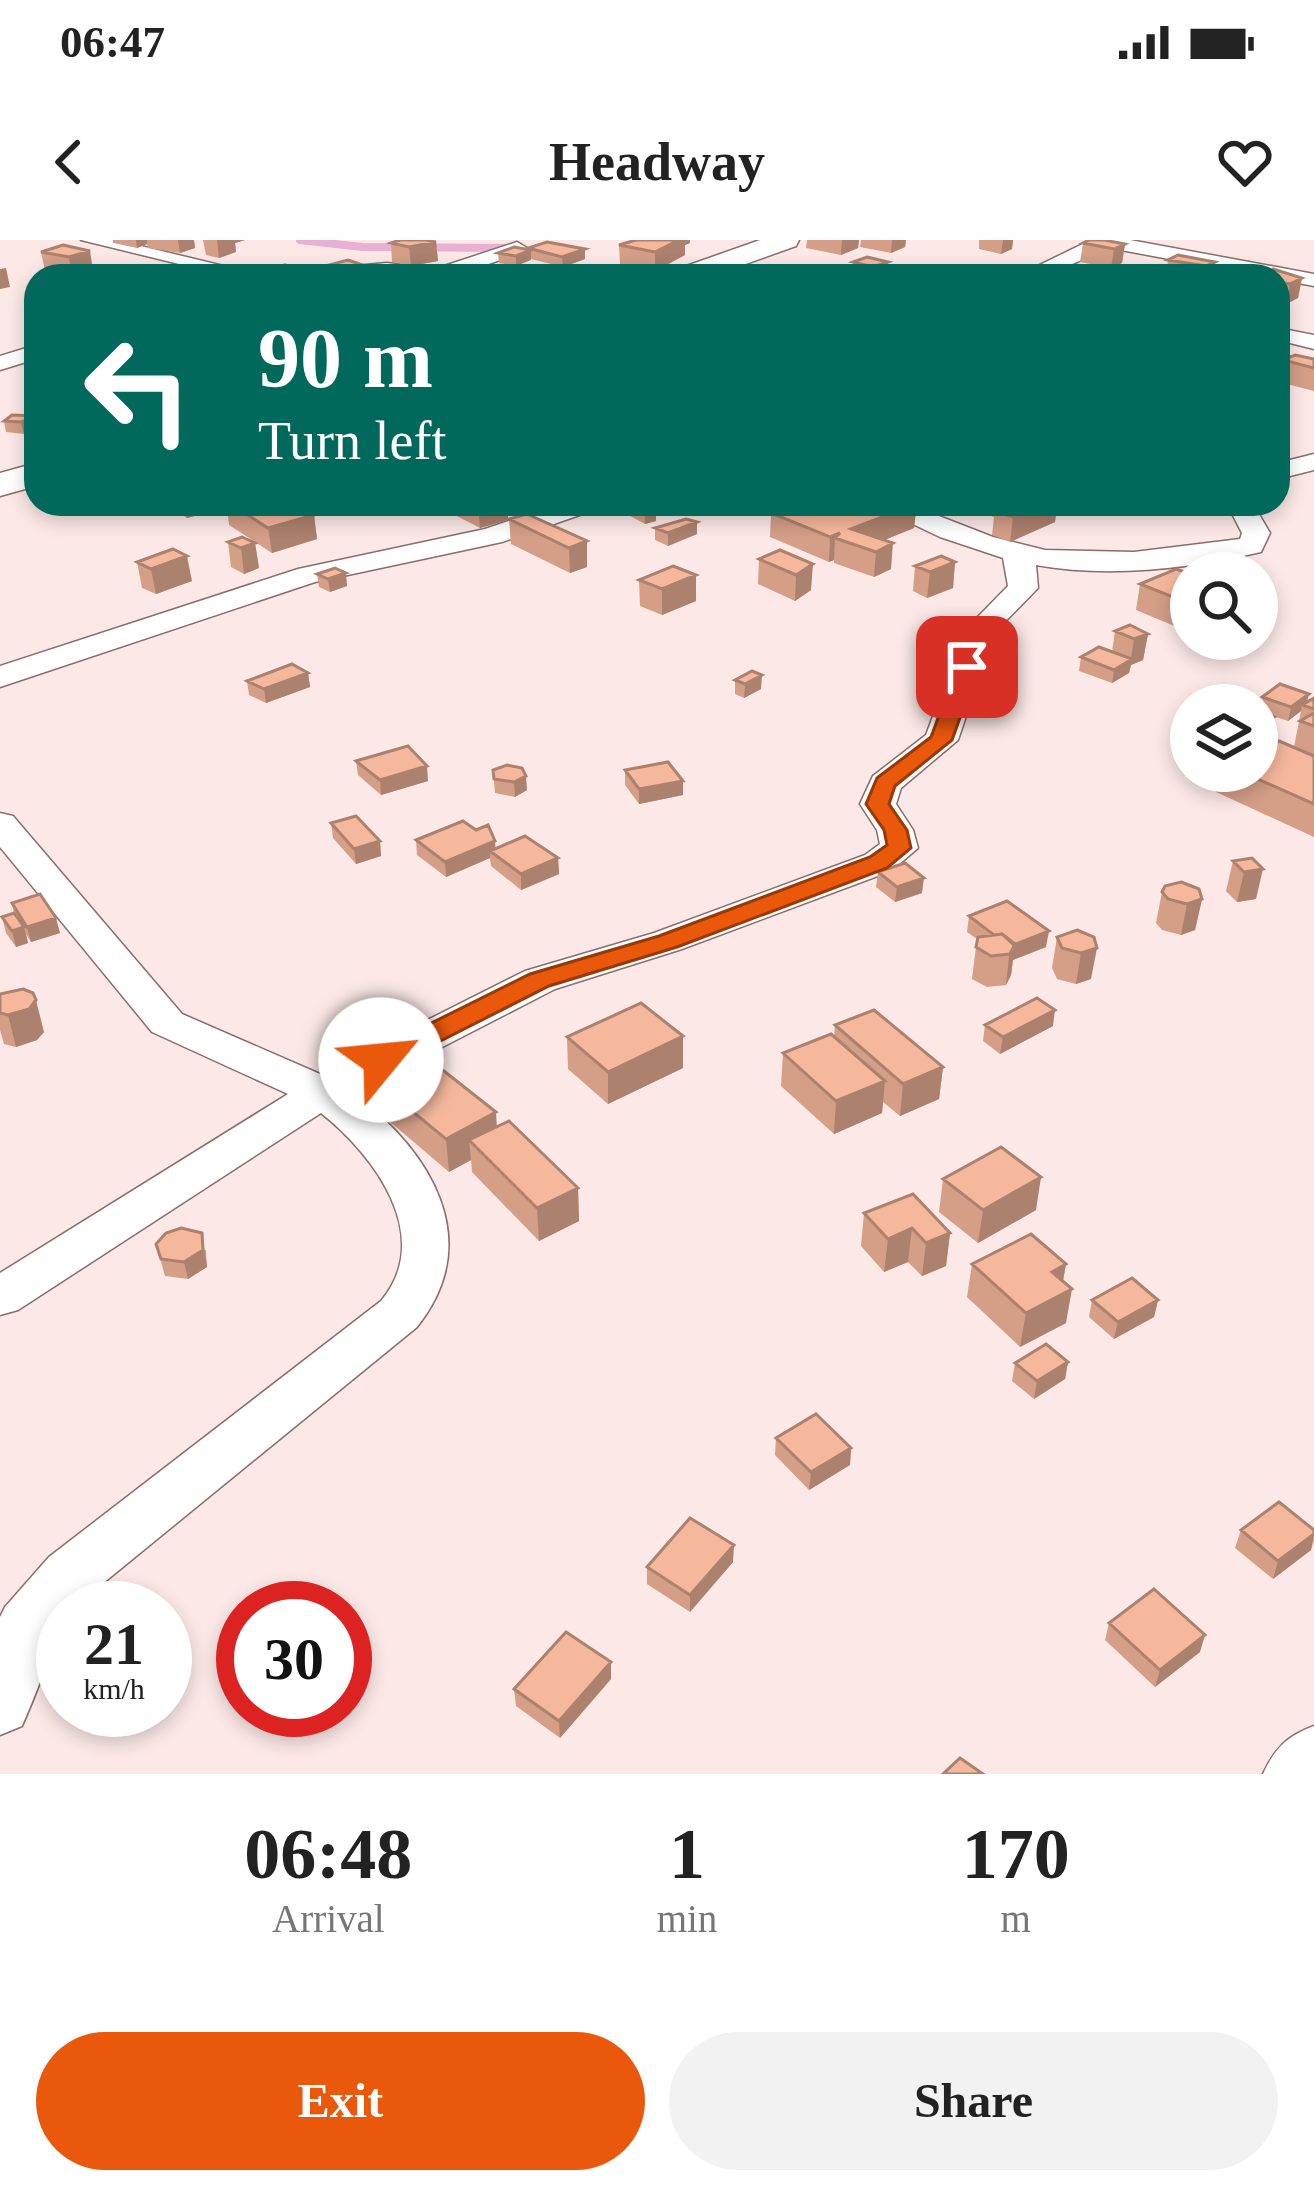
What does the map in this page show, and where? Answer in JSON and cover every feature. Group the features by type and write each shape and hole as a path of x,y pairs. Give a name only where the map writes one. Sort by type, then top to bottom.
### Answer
{"main road":[{"path":"718,264 785,240"}],"street":[{"path":"90,240 200,264"},
{"path":"1054,264 1105,241 1228,264"},
{"path":"471,264 517,248"},
{"path":"0,677 308,575 493,536 550,516"},
{"path":"916,516 1012,552 1058,560 1190,556 1251,546 1256,533 1247,516"},
{"path":"0,1298 322,1092 540,980 668,941 878,862 899,848 896,830 878,804 885,783 941,740 980,630 1023,588 1021,562 1012,552"},
{"path":"0,824 167,1023 322,1092 361,1122 409,1181 424,1226 426,1264 417,1292 400,1314 70,1575 26,1626 0,1706"},
{"path":"1296,1774 1314,1756"}],"building":[{"path":"679,240 655,252 619,245"},
{"path":"436,242 409,247 391,243"},
{"path":"547,242 585,249 562,257 528,248"},
{"path":"1083,243 1125,244 1114,249"},
{"path":"63,245 90,251 69,257 41,252"},
{"path":"514,247 531,250 516,256 498,253"},
{"path":"1178,255 1215,262 1193,264 1168,260"},
{"path":"867,257 888,262 861,264 853,262"},
{"path":"1290,357 1314,359 1314,368 1290,362"},
{"path":"12,415 24,416 21,422 4,421"},
{"path":"250,516 310,516 268,528"},
{"path":"531,516 587,541 569,548 509,519"},
{"path":"778,516 885,516 851,529 893,543 876,552 835,538 840,533 830,537"},
{"path":"686,519 697,522 668,533 655,528"},
{"path":"242,537 255,543 241,548 228,542"},
{"path":"173,549 187,556 151,569 137,562"},
{"path":"780,550 813,564 796,575 759,559"},
{"path":"941,556 955,562 930,572 915,566"},
{"path":"673,566 696,575 662,589 639,580"},
{"path":"335,568 346,573 328,579 317,574"},
{"path":"1170,572 1170,596 1140,584"},
{"path":"1130,625 1148,634 1134,639 1115,631"},
{"path":"1099,647 1132,659 1114,670 1081,657"},
{"path":"292,664 308,673 264,689 247,681"},
{"path":"752,671 762,675 745,684 735,680"},
{"path":"1278,685 1309,694 1291,707 1278,703"},
{"path":"1314,713 1314,726 1300,721"},
{"path":"1278,742 1314,756 1314,804 1278,788"},
{"path":"408,746 427,766 380,780 356,761"},
{"path":"668,762 683,781 639,789 625,770"},
{"path":"507,765 522,768 526,776 514,782 494,779 493,770"},
{"path":"356,816 380,841 354,849 331,823"},
{"path":"463,821 476,830 488,825 495,841 445,862 416,840"},
{"path":"525,836 558,858 521,874 490,851"},
{"path":"1252,858 1263,869 1244,872 1233,861"},
{"path":"905,863 924,878 897,887 878,872"},
{"path":"1181,882 1199,889 1202,899 1187,904 1168,899 1162,892 1165,886"},
{"path":"40,894 56,918 27,927 12,903"},
{"path":"1007,901 1049,931 1014,945 969,916"},
{"path":"14,913 24,927 12,931 2,917"},
{"path":"1077,930 1094,937 1097,948 1081,953 1062,948 1057,937"},
{"path":"1002,934 1015,944 1010,954 991,956 976,947 978,937"},
{"path":"23,989 36,1000 29,1009 0,1013 0,994"},
{"path":"1037,998 1055,1010 1003,1037 985,1025"},
{"path":"641,1003 683,1036 608,1072 567,1037"},
{"path":"874,1010 943,1067 903,1084 835,1025"},
{"path":"831,1034 885,1081 836,1101 783,1053"},
{"path":"435,1064 496,1112 446,1139 385,1089"},
{"path":"509,1121 578,1188 537,1208 469,1140"},
{"path":"1001,1147 1041,1177 983,1210 943,1179"},
{"path":"913,1194 950,1233 926,1243 912,1228 888,1239 864,1213"},
{"path":"181,1228 202,1233 203,1250 184,1262 161,1259 156,1244 166,1233"},
{"path":"1031,1234 1066,1264 1052,1272 1072,1289 1026,1313 972,1264"},
{"path":"1132,1278 1158,1300 1118,1322 1092,1300"},
{"path":"1046,1344 1068,1362 1037,1381 1015,1363"},
{"path":"816,1414 851,1448 811,1472 776,1438"},
{"path":"1279,1502 1314,1534 1278,1561 1241,1530"},
{"path":"690,1518 734,1545 690,1595 647,1567"},
{"path":"1154,1589 1205,1635 1160,1670 1109,1623"},
{"path":"566,1632 611,1662 559,1721 514,1689"},
{"path":"960,1758 983,1774 943,1774"}],"waterway":[{"path":"300,240 362,247 516,248"}],"route":[{"path":"381,1060 540,980 668,941 878,862 899,848 896,830 878,804 885,783 941,740 967,667"}]}
